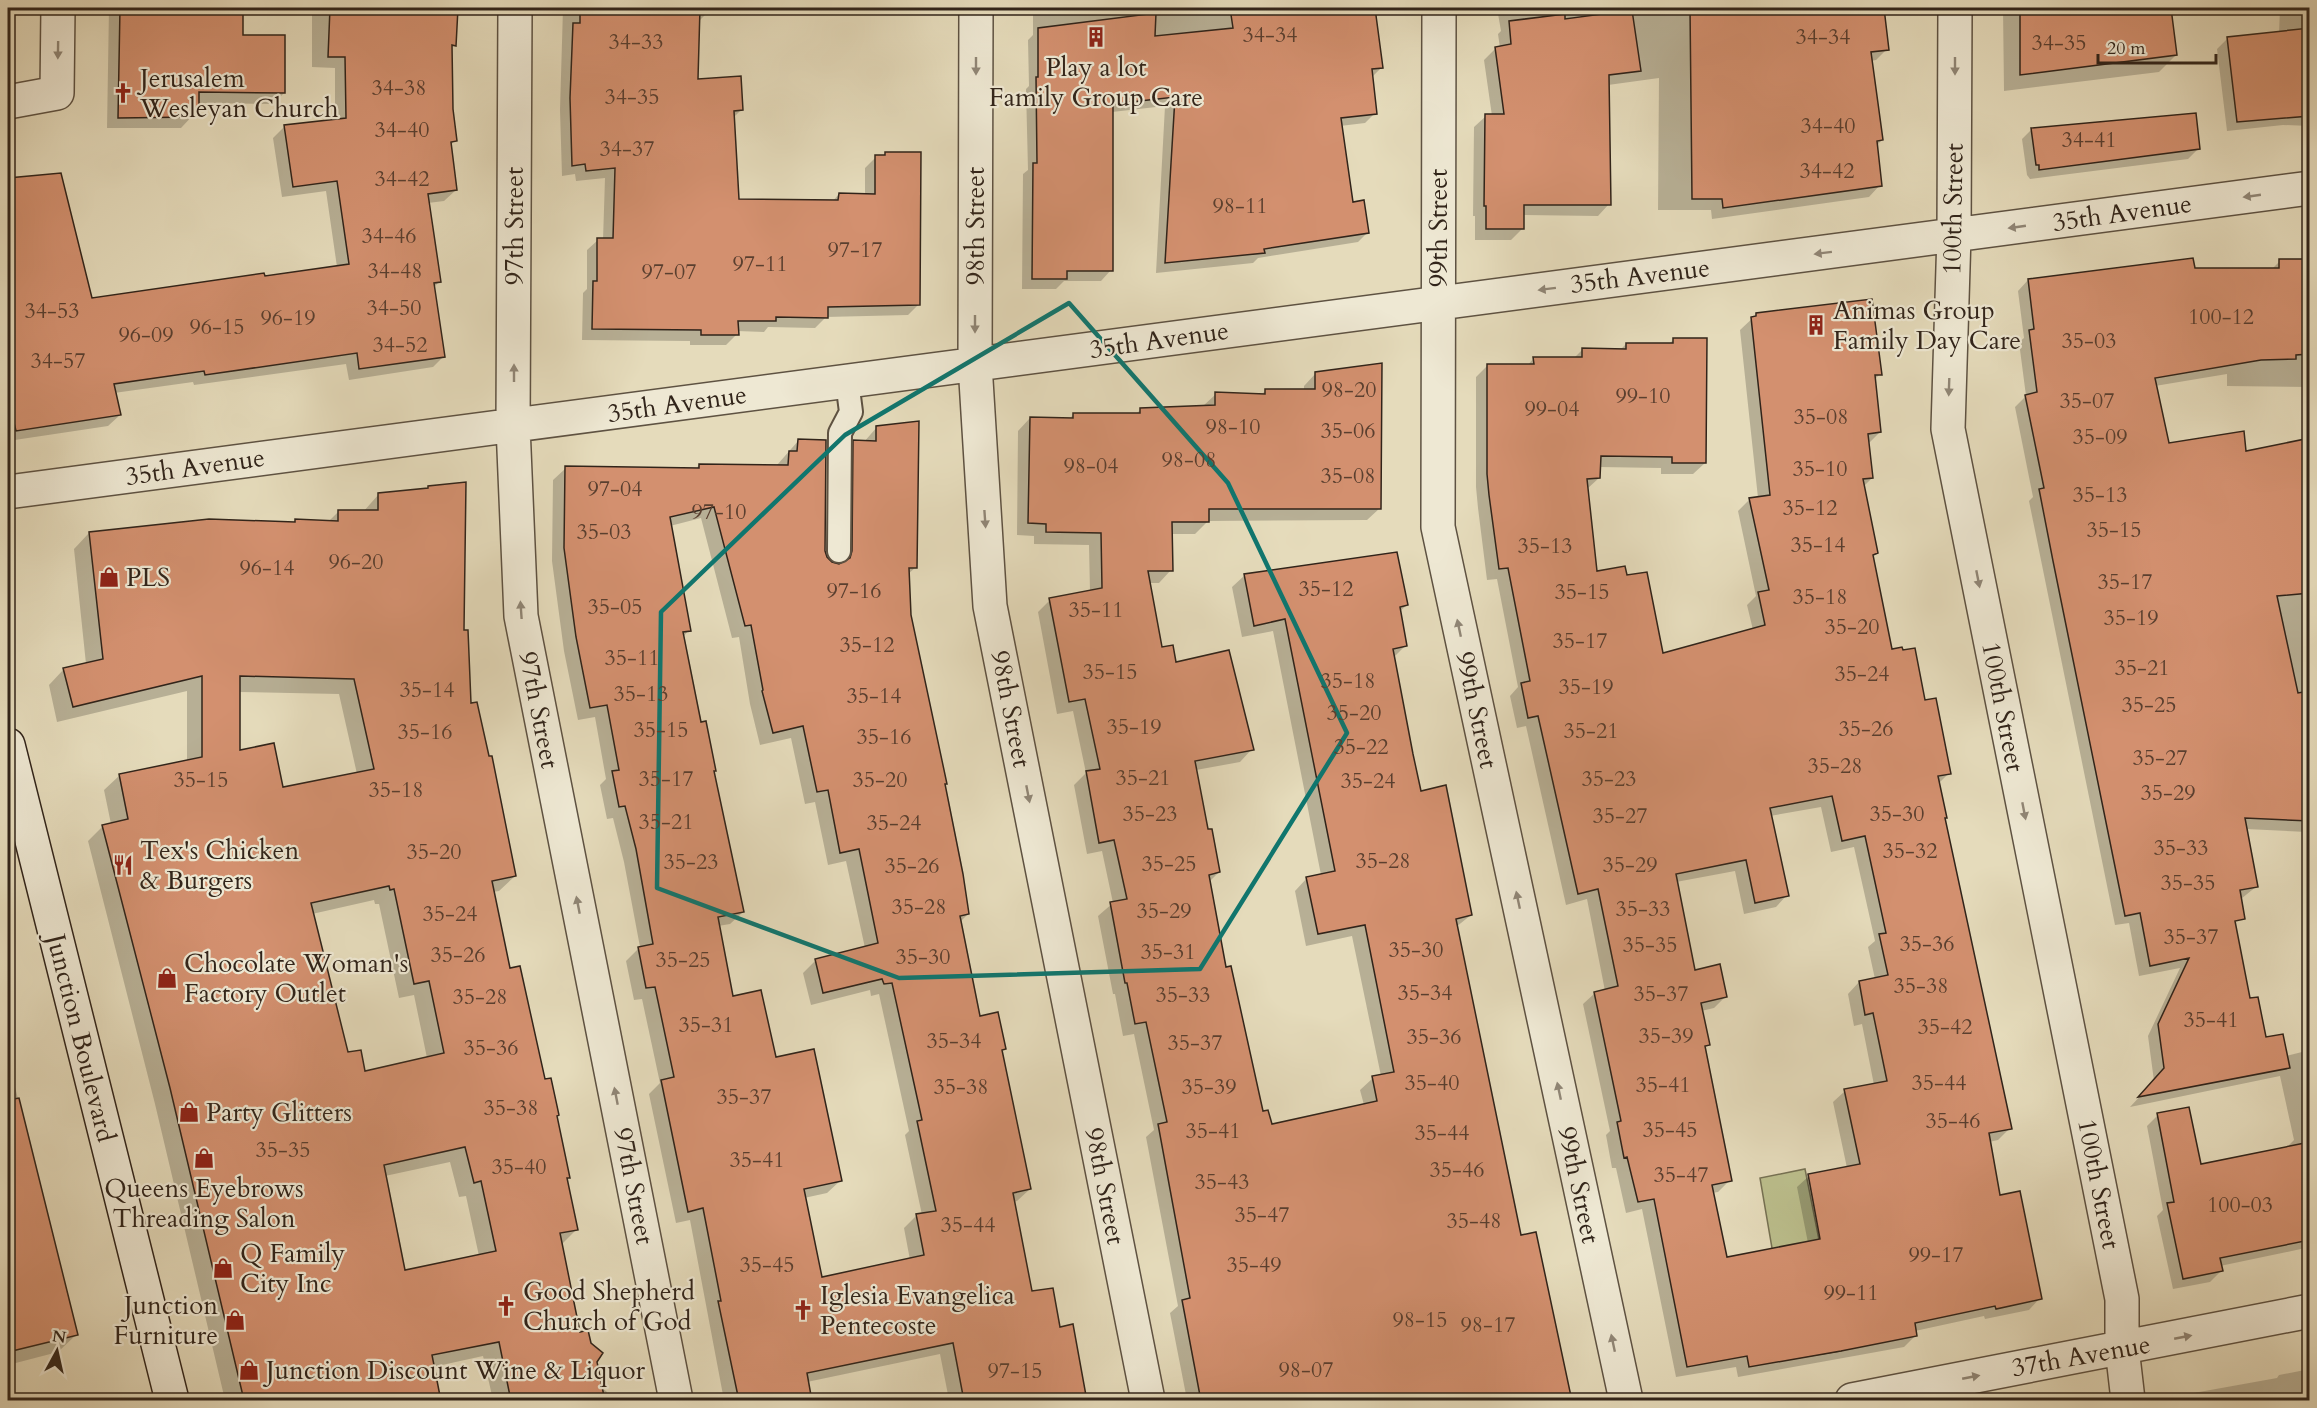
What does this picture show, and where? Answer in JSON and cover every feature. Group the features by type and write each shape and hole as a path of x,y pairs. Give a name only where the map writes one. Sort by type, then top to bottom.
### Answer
{"street":[{"path":"8,102 57,93 58,8"},
{"name":"97th Street","path":"515,8 513,426 520,616 676,1401"},
{"name":"98th Street","path":"976,8 975,364 990,606 1148,1401"},
{"name":"99th Street","path":"1439,8 1437,528 1626,1401"},
{"name":"100th Street","path":"1955,8 1954,235 1948,429 2122,1299 2122,1348 2128,1401"},
{"name":"35th Avenue","path":"8,492 2310,188"},
{"name":"Junction Boulevard","path":"8,745 172,1401"},
{"name":"37th Avenue","path":"1852,1401 2310,1311"}],"lane":[{"path":"839,551 840,433 851,412 847,381"}],"highlighted area":[{"path":"1069,303 1228,483 1347,733 1200,969 899,978 657,888 661,612 845,435"}],"green space":[{"path":"1805,1169 1841,1351 1791,1359 1760,1178"}],"building":[{"path":"120,8 243,8 243,35 285,35 285,93 199,92 199,112 193,112 193,117 118,118"},
{"path":"330,8 458,8 456,46 452,45 453,109 457,141 451,142 457,190 428,194 441,282 434,283 445,357 359,369 357,353 205,375 204,371 114,384 121,415 16,431 8,398 8,178 61,173 92,298 264,273 265,276 349,264 337,181 293,187 284,125 346,118 345,57 328,57"},
{"path":"580,8 700,8 698,79 741,76 743,110 734,111 739,199 838,200 839,193 875,194 875,155 885,155 885,152 921,152 920,305 828,307 828,318 776,317 776,321 738,321 739,335 701,335 701,330 592,329 593,281 597,281 597,238 613,238 615,168 586,171 585,164 572,166 570,98 573,23 580,23"},
{"path":"1230,8 1277,8 1278,14 1325,8 1375,8 1383,68 1372,69 1377,114 1341,118 1353,202 1364,200 1369,233 1264,249 1265,253 1165,263 1175,97 1113,104 1113,271 1067,271 1067,279 1032,279 1033,163 1037,163 1038,28 1156,13 1155,36 1233,28"},
{"path":"1690,8 1884,8 1889,50 1871,52 1883,140 1877,141 1882,186 1723,208 1722,199 1692,199"},
{"path":"2020,8 2171,8 2177,55 2020,75"},
{"path":"1632,10 1641,71 1609,75 1611,205 1524,205 1524,229 1486,229 1485,114 1504,114 1495,47 1511,44 1509,21 1565,14 1565,19"},
{"path":"2310,28 2310,116 2237,122 2227,37"},
{"path":"2196,113 2200,149 2039,170 2039,165 2036,165 2031,128"},
{"path":"2193,258 2195,268 2279,268 2279,259 2310,259 2310,354 2296,355 2296,359 2261,360 2155,378 2169,443 2244,431 2246,451 2310,438 2310,593 2277,596 2298,693 2310,691 2310,821 2245,818 2258,887 2240,890 2245,919 2235,921 2250,998 2258,997 2266,1037 2283,1034 2290,1068 2138,1097 2164,1068 2158,1024 2189,958 2150,966 2140,913 2125,916 2039,489 2044,488 2025,395 2037,392 2029,330 2034,329 2028,279"},
{"path":"1872,299 1882,375 1875,375 1881,432 1868,434 1873,478 1863,479 1878,553 1873,555 1892,649 1915,648 1925,700 1936,698 1951,774 1938,776 1947,818 1945,818 2012,1129 1989,1133 2000,1195 2020,1191 2042,1299 1996,1309 1995,1306 1915,1323 1917,1336 1841,1351 1749,1367 1747,1356 1687,1367 1654,1199 1638,1202 1627,1157 1624,1158 1617,1122 1621,1121 1594,992 1618,986 1598,889 1578,894 1538,716 1528,718 1521,683 1530,681 1508,568 1499,569 1489,495 1487,364 1534,364 1533,357 1582,357 1582,348 1626,349 1626,343 1673,343 1673,338 1707,338 1706,463 1672,463 1672,457 1601,456 1600,478 1587,479 1597,571 1625,566 1627,575 1647,572 1663,653 1765,625 1758,592 1769,590 1749,498 1770,495 1751,317 1756,316 1756,313","holes":["1832,796 1842,841 1865,836 1886,933 1879,934 1888,975 1859,981 1865,1015 1873,1013 1887,1081 1844,1089 1860,1164 1808,1174 1820,1239 1727,1257 1712,1185 1732,1181 1705,1046 1710,1045 1701,1003 1727,997 1720,964 1695,970 1676,874 1746,860 1755,903 1789,896 1770,808"]},
{"path":"1382,363 1381,509 1209,509 1209,522 1172,522 1173,571 1148,571 1162,647 1173,645 1176,662 1229,650 1254,750 1195,761 1208,829 1212,829 1220,872 1209,875 1226,967 1231,966 1263,1111 1268,1110 1272,1124 1377,1101 1372,1076 1394,1072 1365,925 1318,934 1306,877 1335,871 1285,619 1254,626 1244,574 1397,552 1408,605 1400,607 1407,646 1393,649 1413,754 1421,791 1446,785 1472,915 1456,919 1521,1235 1536,1232 1572,1401 1201,1401 1182,1300 1190,1298 1158,1124 1167,1122 1146,1022 1135,1024 1110,902 1127,899 1114,840 1099,843 1086,771 1100,769 1085,699 1069,702 1049,598 1102,588 1101,533 1046,532 1046,524 1028,523 1030,417 1073,418 1073,413 1140,413 1140,408 1215,405 1215,392 1265,394 1265,389 1315,389 1315,372"},
{"path":"919,421 917,568 909,568 911,615 947,784 945,784 963,874 969,914 960,916 980,1016 998,1012 1006,1049 1002,1050 1031,1189 1013,1193 1032,1291 1053,1288 1060,1327 1073,1324 1087,1401 964,1401 953,1343 807,1373 812,1401 739,1401 718,1301 721,1301 703,1208 688,1212 661,1080 674,1077 655,987 646,988 638,947 653,944 636,849 625,806 619,807 612,771 619,770 607,705 590,708 576,637 564,548 565,466 699,468 699,464 788,465 789,451 797,451 798,439 826,440 825,551 832,562 839,564 850,558 852,551 853,440 876,441 876,426","holes":["714,507 745,626 751,625 762,691 773,733 803,726 817,792 828,790 840,853 859,849 878,943 815,959 823,993 882,979 884,984 892,983 922,1120 917,1121 936,1211 916,1214 924,1255 822,1277 804,1189 842,1181 814,1049 776,1057 761,990 733,996 718,917 744,912 714,771 716,771 706,721 701,722 683,632 691,631 670,517"]},
{"path":"466,482 464,630 468,630 471,703 477,702 489,756 492,756 516,876 492,881 510,968 520,966 545,1079 551,1078 578,1230 560,1233 580,1332 588,1330 591,1343 603,1353 597,1362 605,1401 511,1401 499,1342 432,1355 441,1401 245,1401 170,1088 102,825 128,819 119,774 202,757 202,676 73,707 63,668 103,659 89,532 209,519 338,521 338,510 378,510 378,493 428,488 428,486","holes":["240,676 354,679 374,769 283,787 274,743 240,750","389,886 390,890 394,889 414,984 429,981 444,1053 365,1071 361,1050 348,1052 311,903","465,1147 474,1183 481,1181 496,1251 405,1270 384,1165"]},
{"path":"19,1098 78,1335 8,1352 8,1100"},
{"path":"2189,1107 2201,1164 2310,1142 2310,1240 2220,1258 2223,1271 2183,1279 2167,1203 2174,1202 2157,1113"}],"place":[{"name":"Play a lot Family Group Care","path":"1096,37"},
{"name":"Jerusalem Wesleyan Church","path":"123,93"},
{"name":"Animas Group Family Day Care","path":"1816,325"},
{"name":"PLS","path":"109,577"},
{"name":"Tex's Chicken & Burgers","path":"123,865"},
{"name":"Chocolate Woman's Factory Outlet","path":"167,978"},
{"name":"Party Glitters","path":"189,1112"},
{"name":"Queens Eyebrows Threading Salon","path":"204,1158"},
{"name":"Q Family City Inc","path":"223,1268"},
{"name":"Good Shepherd Church of God","path":"506,1306"},
{"name":"Iglesia Evangelica Pentecoste","path":"803,1310"},
{"name":"Junction Furniture","path":"235,1320"},
{"name":"Junction Discount Wine & Liquor","path":"249,1370"}]}
